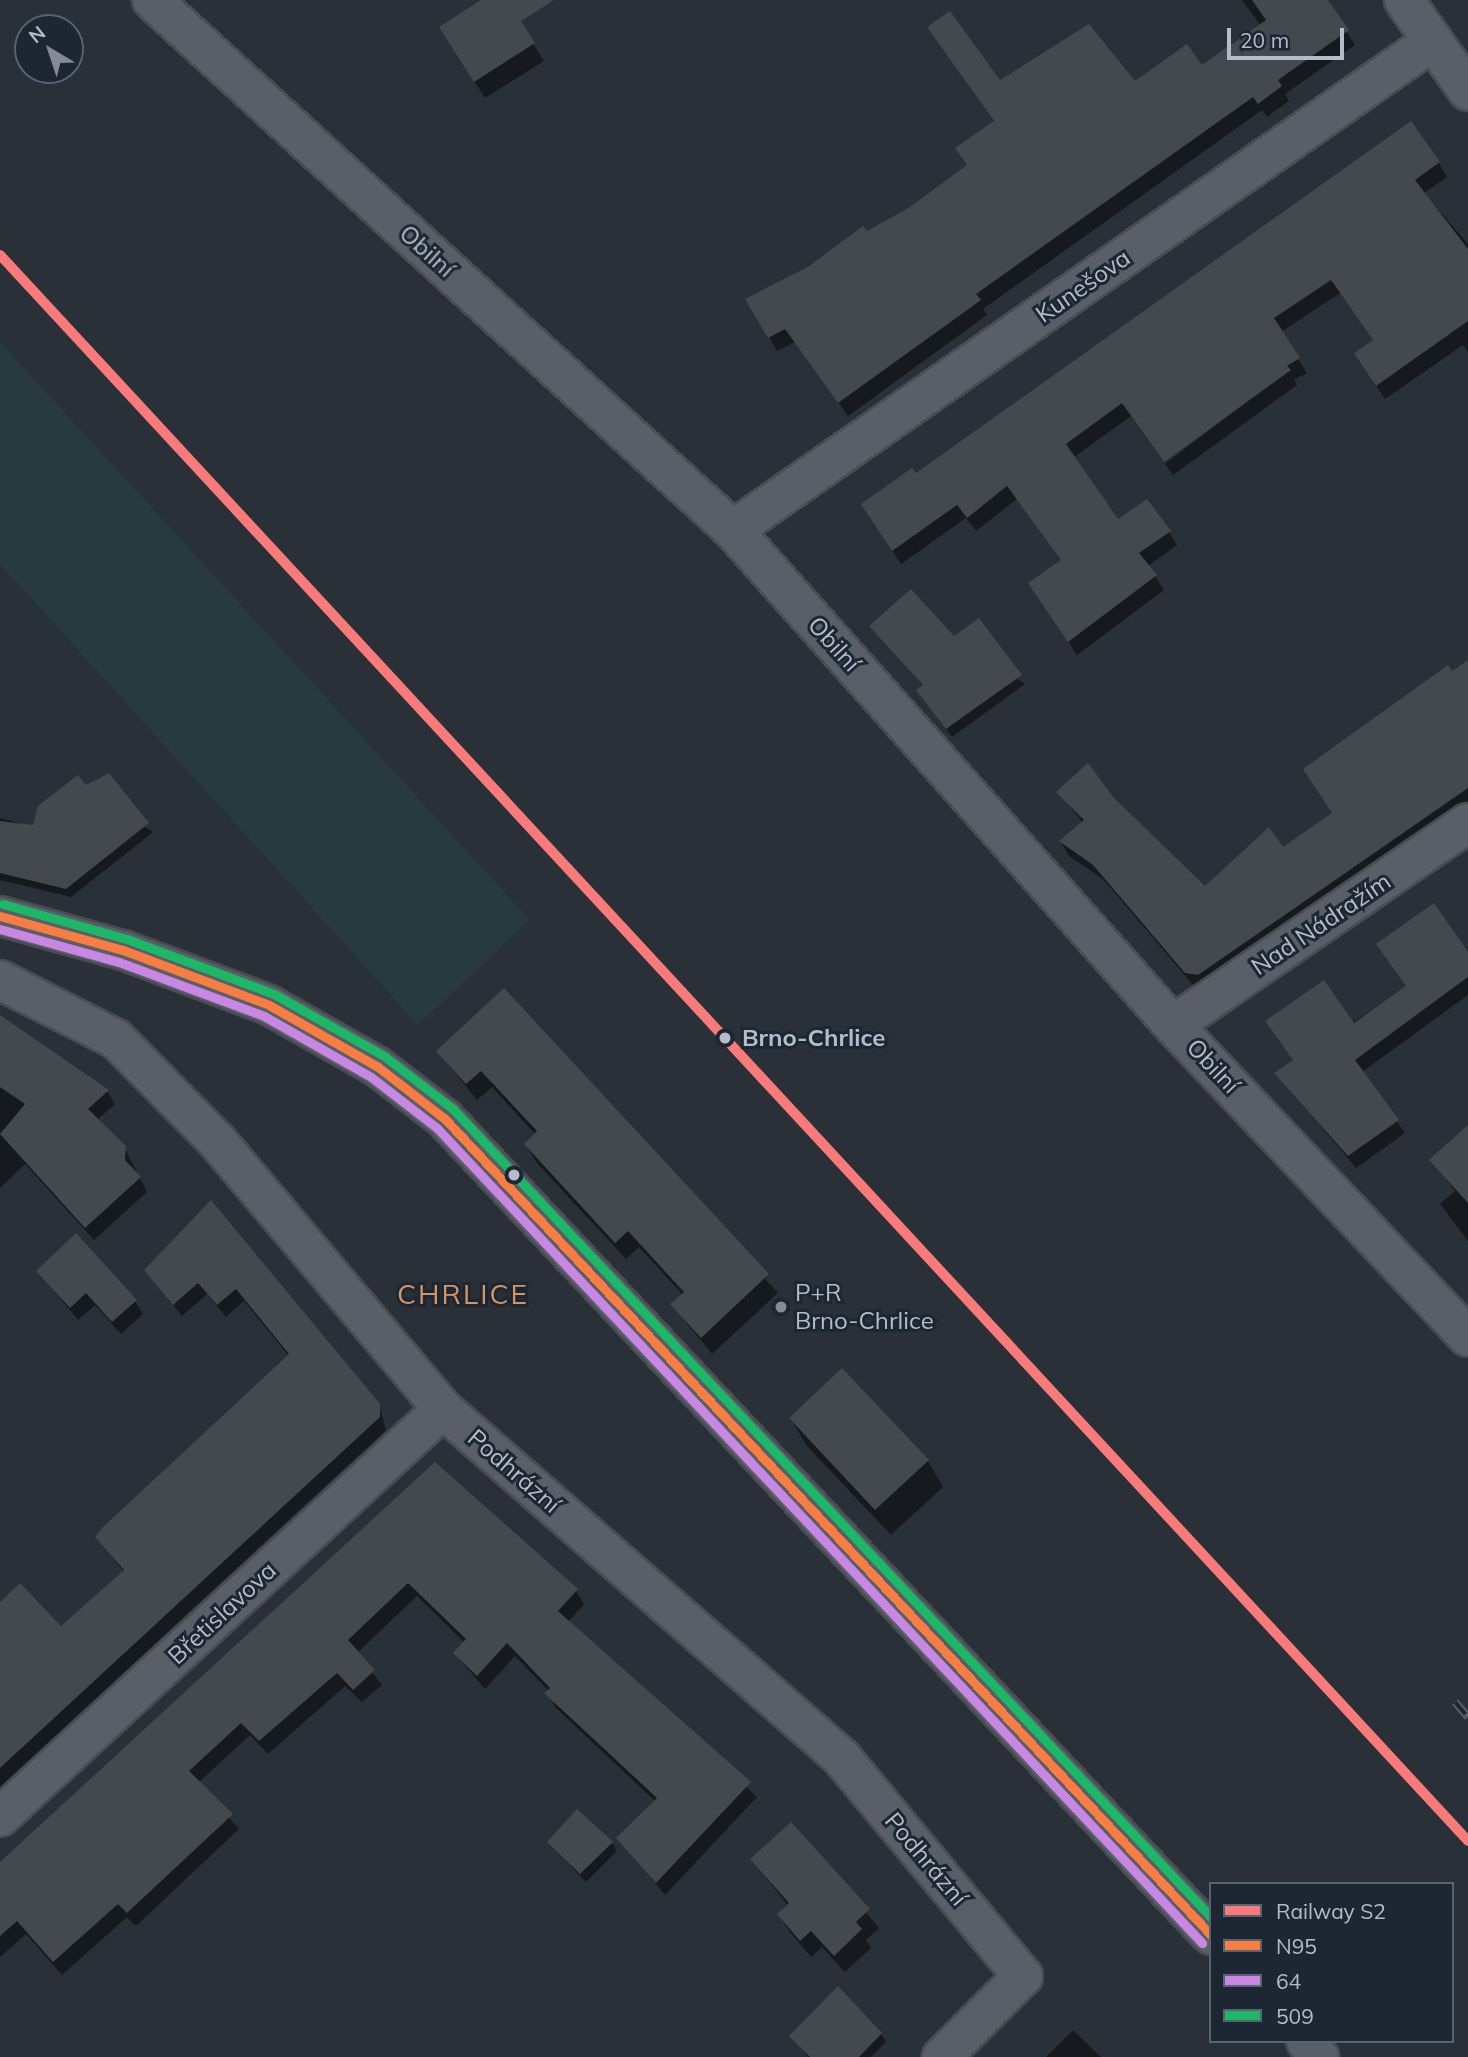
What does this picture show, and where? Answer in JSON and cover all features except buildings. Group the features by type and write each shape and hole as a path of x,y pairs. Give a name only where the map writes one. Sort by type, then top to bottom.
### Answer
{"street":[{"name":"Obilní","path":"152,0 733,530 1173,1025 1468,1337"},
{"path":"1404,0 1468,91"},
{"name":"Kunešova","path":"733,530 1433,41"},
{"name":"Nad Nádražím","path":"1173,1025 1468,823"},
{"path":"0,916 123,950 269,1005 378,1067 446,1119 1209,1933"},
{"name":"Podhrázní","path":"0,980 116,1039 218,1142 443,1409 841,1757 1023,1976 942,2057"},
{"name":"Břetislavova","path":"0,1817 443,1409"},
{"path":"1308,2043 1319,2057"}],"green space":[{"path":"0,342 530,920 418,1025 0,564"}],"railway":[{"path":"1455,1702 1468,1717"}],"rail line":[{"name":"S2","path":"0,255 1468,1841"}],"transit line":[{"name":"509","path":"3,904 127,939 274,994 384,1056 453,1109 1209,1915"},
{"name":"N95","path":"0,916 123,950 269,1005 378,1067 445,1119 1209,1933"},
{"name":"64","path":"0,929 119,962 264,1016 371,1077 437,1128 1202,1943"}],"place":[{"name":"Brno-Chrlice","path":"725,1038"},
{"name":"P+R Brno-Chrlice","path":"781,1307"}],"district":[{"name":"CHRLICE","path":"463,1294"}]}
